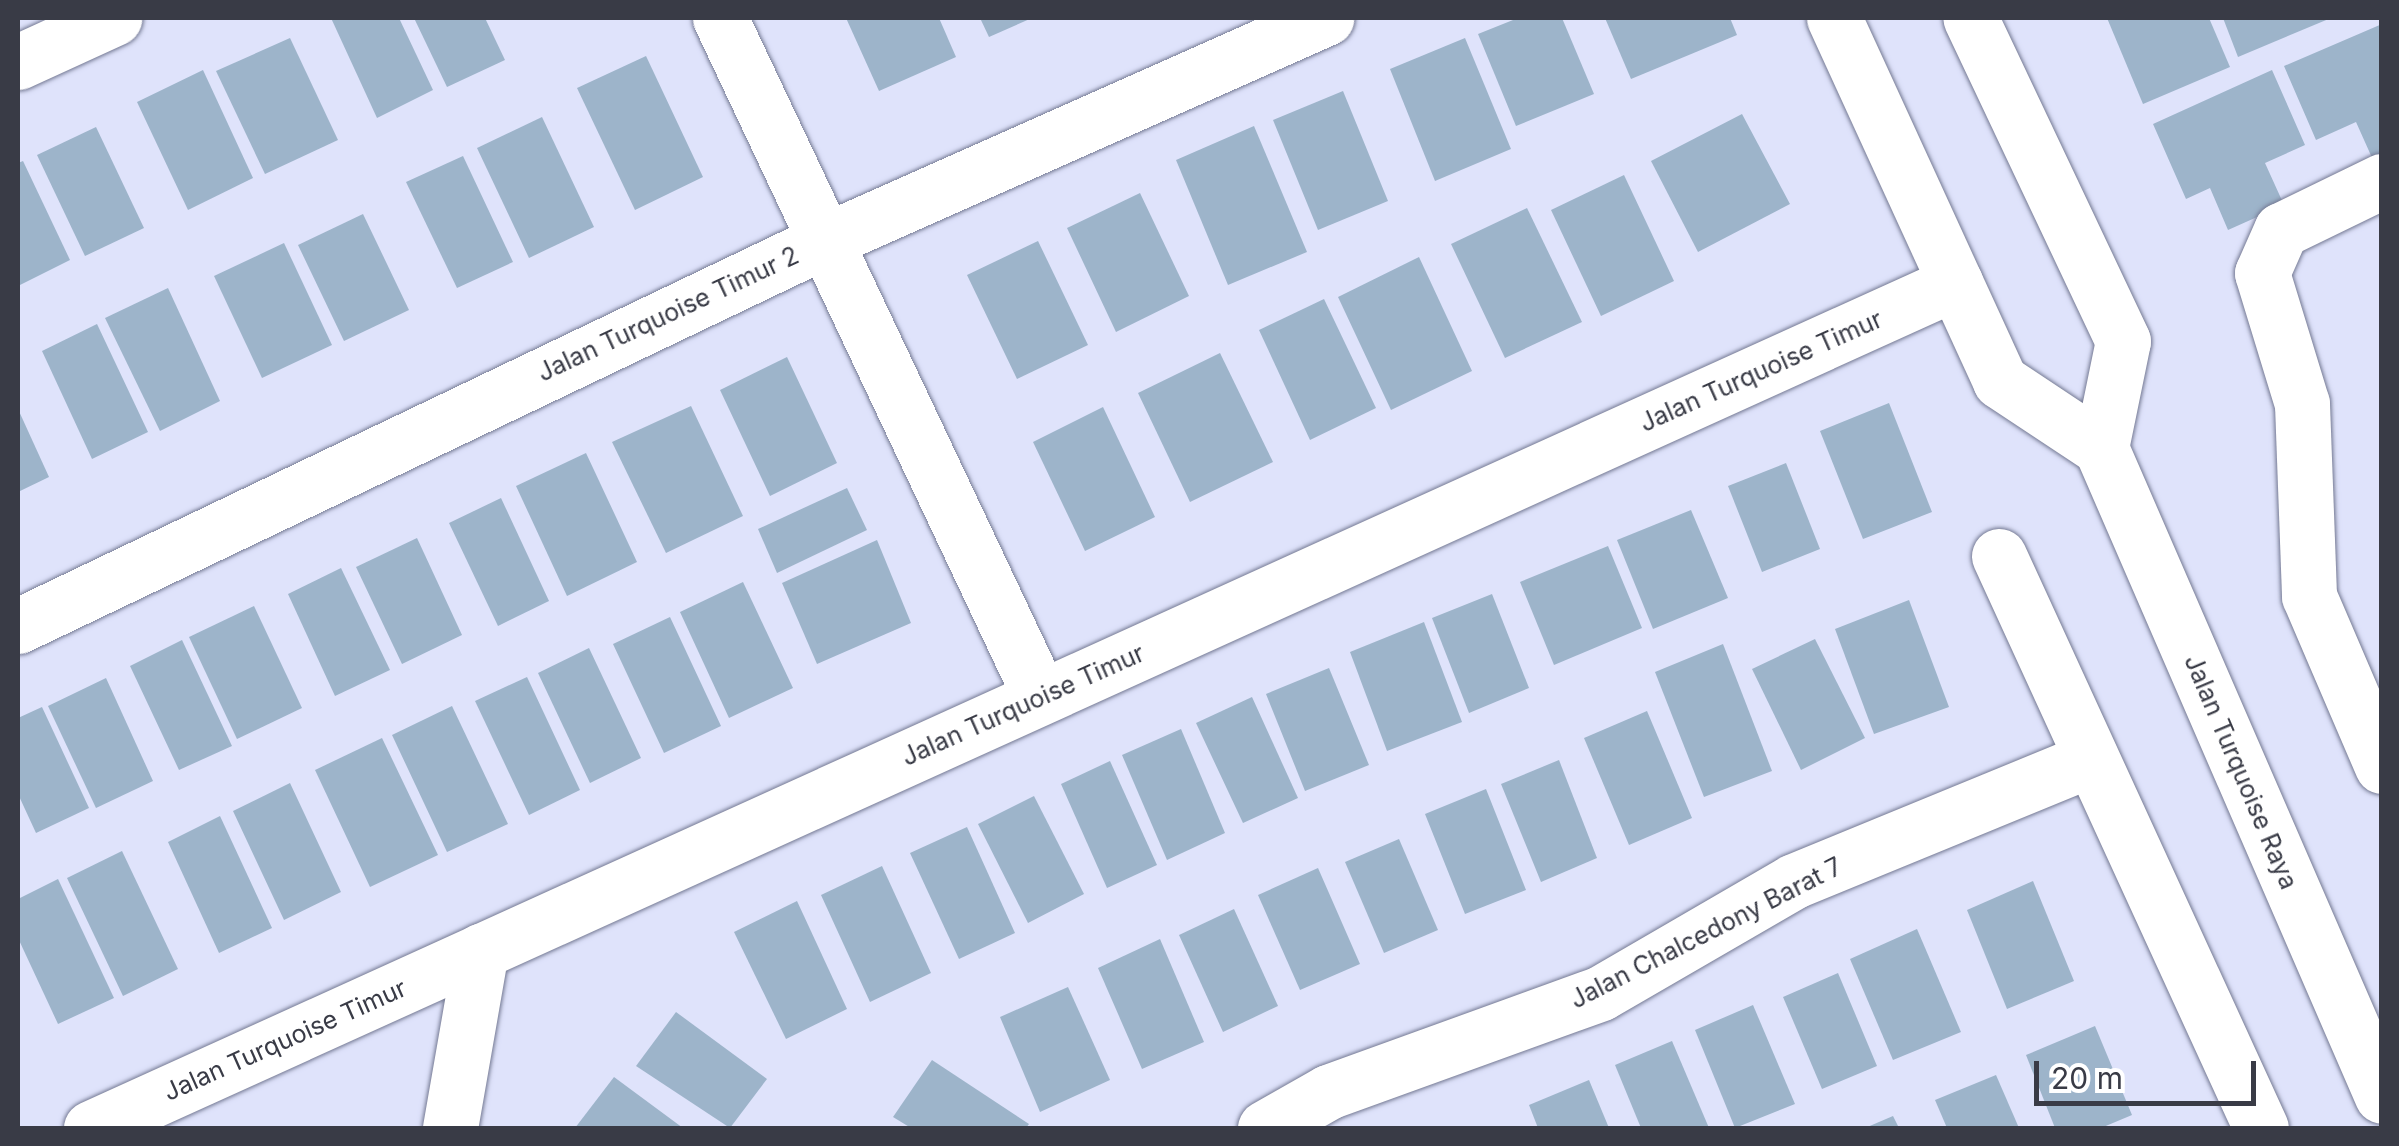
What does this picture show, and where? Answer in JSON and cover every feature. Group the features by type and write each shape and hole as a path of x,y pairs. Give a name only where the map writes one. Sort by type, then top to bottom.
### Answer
{"street":[{"path":"18,62 114,18"},
{"path":"720,18 822,242 1040,696"},
{"name":"Jalan Turquoise Timur 2","path":"18,626 822,242 1326,18"},
{"path":"1834,18 2000,381 2101,448 2123,341 1970,18"},
{"path":"2382,182 2281,230 2262,273 2302,404 2310,596 2382,766"},
{"name":"Jalan Turquoise Timur","path":"91,1128 1955,283"},
{"name":"Jalan Turquoise Raya","path":"2101,448 2382,1096"},
{"path":"1998,556 2261,1128"},
{"name":"Jalan Chalcedony Barat 7","path":"1265,1128 1328,1092 1601,993 1794,882 2091,759"},
{"path":"450,1128 481,952"}],"building":[{"path":"331,18 399,18 433,90 377,118"},
{"path":"414,18 485,18 505,60 447,87"},
{"path":"846,18 939,18 956,57 879,91"},
{"path":"980,18 1032,18 989,37"},
{"path":"1518,18 1562,18 1594,94 1516,126 1478,34"},
{"path":"1605,18 1730,18 1737,35 1631,79"},
{"path":"2107,18 2209,18 2230,67 2143,104"},
{"path":"2223,18 2331,18 2238,57"},
{"path":"2382,24 2382,156 2373,160 2356,122 2316,140 2284,66"},
{"path":"290,38 338,140 265,174 216,71"},
{"path":"1465,38 1511,149 1435,181 1390,69"},
{"path":"646,56 703,177 635,210 577,88"},
{"path":"203,70 253,178 188,210 137,102"},
{"path":"2272,70 2305,145 2265,163 2284,205 2228,230 2210,188 2186,199 2153,124"},
{"path":"1343,91 1388,201 1318,230 1273,120"},
{"path":"1742,114 1790,204 1698,252 1651,161"},
{"path":"542,117 594,227 529,258 477,148"},
{"path":"1254,126 1307,252 1228,285 1176,160"},
{"path":"96,127 144,228 85,256 37,155"},
{"path":"463,156 513,262 457,288 406,182"},
{"path":"23,161 70,260 18,286 18,163"},
{"path":"1624,175 1674,281 1601,316 1551,210"},
{"path":"1140,193 1189,296 1116,332 1067,228"},
{"path":"1527,208 1582,322 1505,358 1451,244"},
{"path":"363,214 409,310 344,341 298,245"},
{"path":"1038,241 1088,345 1017,379 967,275"},
{"path":"284,243 332,345 262,378 214,276"},
{"path":"1419,257 1472,371 1391,410 1338,297"},
{"path":"168,288 220,401 160,431 105,318"},
{"path":"1324,299 1376,408 1310,440 1259,330"},
{"path":"97,324 148,432 92,459 42,351"},
{"path":"1220,353 1273,462 1190,502 1138,393"},
{"path":"787,357 837,463 770,496 720,390"},
{"path":"1889,403 1932,512 1863,539 1820,431"},
{"path":"691,406 743,516 666,553 612,442"},
{"path":"1103,407 1155,517 1085,551 1033,442"},
{"path":"18,409 49,477 18,492"},
{"path":"586,453 637,562 567,596 516,486"},
{"path":"1786,463 1820,549 1762,572 1728,486"},
{"path":"847,488 867,530 777,573 758,529"},
{"path":"501,498 549,601 498,626 449,523"},
{"path":"1691,510 1728,598 1653,629 1617,540"},
{"path":"417,538 462,635 402,664 356,567"},
{"path":"877,540 911,623 817,664 782,583"},
{"path":"1608,546 1642,628 1554,665 1520,582"},
{"path":"341,568 390,670 335,696 288,594"},
{"path":"743,582 793,688 729,718 680,612"},
{"path":"1492,594 1529,688 1469,713 1432,618"},
{"path":"1909,600 1949,707 1874,734 1835,629"},
{"path":"254,606 302,708 237,739 189,637"},
{"path":"670,617 721,726 664,753 613,644"},
{"path":"1424,622 1462,722 1387,751 1350,652"},
{"path":"1815,639 1865,738 1801,770 1752,669"},
{"path":"182,640 232,746 179,770 130,666"},
{"path":"1723,644 1772,771 1704,797 1655,672"},
{"path":"589,648 641,758 590,783 538,673"},
{"path":"1329,668 1369,765 1305,791 1266,694"},
{"path":"527,677 580,790 529,815 475,701"},
{"path":"106,678 153,781 96,808 48,706"},
{"path":"1252,697 1298,798 1243,823 1196,723"},
{"path":"452,706 508,824 447,852 392,735"},
{"path":"42,707 89,808 36,833 18,794 18,718"},
{"path":"1647,711 1692,818 1629,845 1584,738"},
{"path":"1181,729 1225,833 1167,860 1122,755"},
{"path":"382,738 438,855 370,887 315,770"},
{"path":"1559,760 1597,858 1541,882 1501,784"},
{"path":"1110,761 1157,865 1107,888 1061,784"},
{"path":"290,783 341,892 284,920 233,811"},
{"path":"1486,789 1526,890 1465,914 1425,814"},
{"path":"1034,796 1084,894 1028,923 978,824"},
{"path":"220,816 272,928 219,953 168,842"},
{"path":"967,827 1015,933 959,959 910,853"},
{"path":"1399,839 1438,930 1384,953 1345,862"},
{"path":"122,851 178,969 123,996 67,878"},
{"path":"882,866 931,973 870,1002 821,895"},
{"path":"1318,868 1360,964 1300,990 1258,895"},
{"path":"58,879 114,998 58,1024 18,938 18,899"},
{"path":"2033,881 2074,981 2007,1009 1967,910"},
{"path":"797,901 847,1009 786,1039 734,932"},
{"path":"1234,909 1278,1006 1223,1032 1179,935"},
{"path":"1917,929 1961,1032 1893,1060 1850,959"},
{"path":"1160,939 1204,1042 1142,1069 1098,968"},
{"path":"1838,973 1877,1066 1822,1089 1783,997"},
{"path":"1068,987 1110,1080 1040,1112 1000,1017"},
{"path":"1753,1005 1795,1104 1735,1128 1695,1030"},
{"path":"676,1012 767,1079 730,1128 636,1066"},
{"path":"2095,1026 2132,1115 2101,1128 2055,1128 2026,1055"},
{"path":"1672,1041 1709,1128 1641,1128 1615,1065"},
{"path":"932,1060 1029,1124 1026,1128 911,1128 893,1117"},
{"path":"1996,1075 2019,1128 1947,1128 1935,1100"},
{"path":"614,1077 683,1128 575,1128"},
{"path":"1589,1080 1609,1128 1538,1128 1529,1105"},
{"path":"1893,1116 1899,1128 1865,1128"}]}
